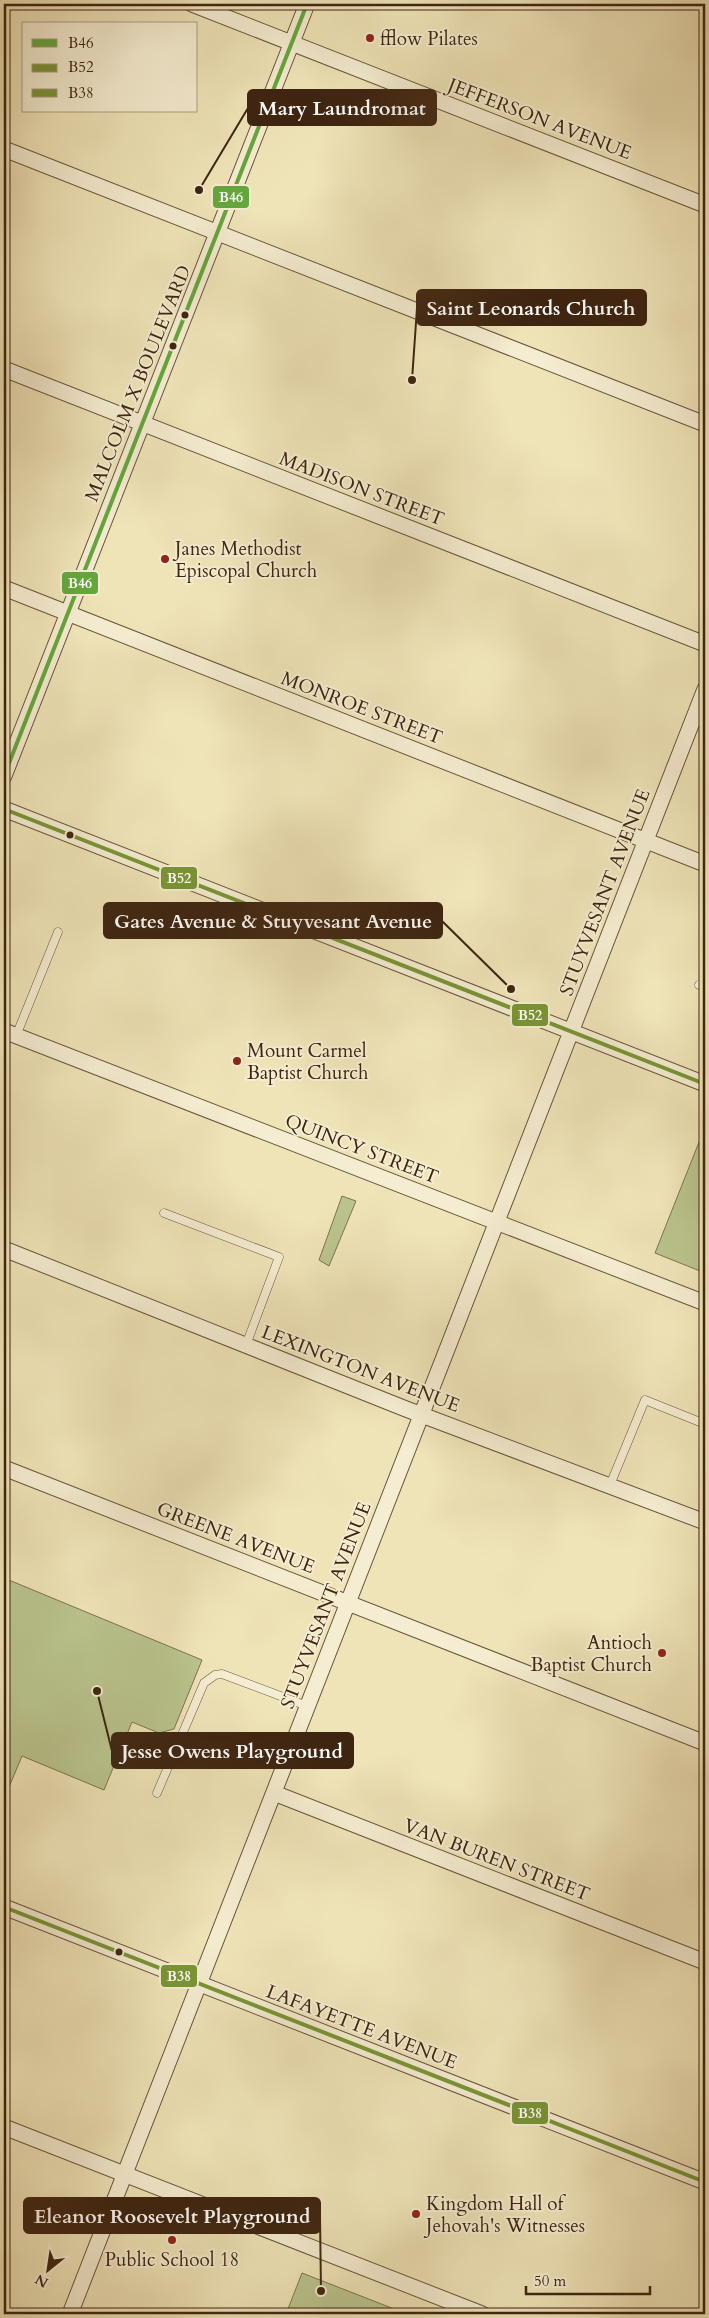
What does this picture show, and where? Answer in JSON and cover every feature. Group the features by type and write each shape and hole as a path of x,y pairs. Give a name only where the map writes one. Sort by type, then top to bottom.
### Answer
{"street":[{"name":"JEFFERSON AVENUE","path":"192,4 705,205"},
{"name":"MALCOLM X BOULEVARD","path":"4,776 307,4"},
{"path":"4,149 705,424"},
{"name":"MADISON STREET","path":"4,369 705,644"},
{"name":"MONROE STREET","path":"4,588 705,864"},
{"name":"STUYVESANT AVENUE","path":"70,2314 705,689"},
{"path":"4,809 705,1084"},
{"name":"QUINCY STREET","path":"10,1034 705,1303"},
{"name":"LEXINGTON AVENUE","path":"4,1248 422,1414 705,1522"},
{"name":"GREENE AVENUE","path":"4,1468 705,1743"},
{"name":"VAN BUREN STREET","path":"274,1793 705,1962"},
{"name":"LAFAYETTE AVENUE","path":"4,1907 705,2182"},
{"path":"4,2127 482,2314"}],"lane":[{"path":"10,1034 58,932"},
{"path":"164,1213 279,1257 246,1345"},
{"path":"610,1485 645,1400 705,1424"},
{"path":"157,1793 204,1683 209,1678 222,1674 307,1706"}],"green space":[{"path":"705,1127 705,1273 655,1253"},
{"path":"342,1196 356,1201 329,1266 319,1260"},
{"path":"4,1578 202,1660 174,1729 159,1733 132,1722 104,1790 22,1756 4,1799"},
{"path":"302,2273 407,2314 286,2314"}],"transit line":[{"name":"B46","path":"4,776 307,4"},
{"name":"B52","path":"4,809 705,1084"},
{"name":"B38","path":"4,1907 705,2182"}],"place":[{"name":"fflow Pilates","path":"370,38"},
{"name":"Mary Laundromat","path":"199,190"},
{"name":"Saint Leonards Church","path":"412,380"},
{"name":"Janes Methodist Episcopal Church","path":"165,559"},
{"name":"Gates Avenue & Stuyvesant Avenue","path":"511,989"},
{"name":"Mount Carmel Baptist Church","path":"237,1061"},
{"name":"Antioch Baptist Church","path":"662,1653"},
{"name":"Jesse Owens Playground","path":"97,1691"},
{"name":"Kingdom Hall of Jehovah's Witnesses","path":"416,2214"},
{"name":"Public School 18","path":"172,2240"},
{"name":"Eleanor Roosevelt Playground","path":"321,2291"}]}
